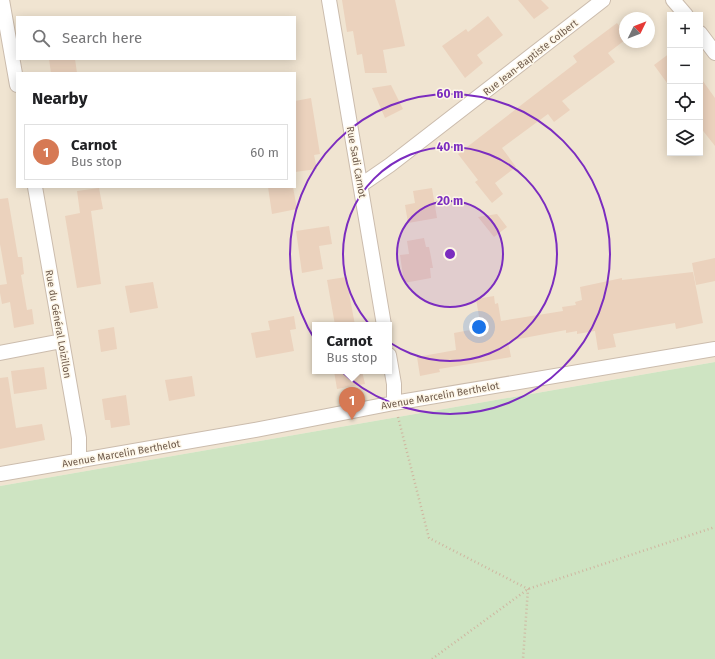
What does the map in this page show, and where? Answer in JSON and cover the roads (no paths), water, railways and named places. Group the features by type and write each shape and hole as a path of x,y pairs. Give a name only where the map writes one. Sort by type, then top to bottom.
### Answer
{"street":[{"path":"2,0 16,79"},
{"name":"Rue Sadi Carnot","path":"329,0 384,322"},
{"name":"Rue Jean-Baptiste Colbert","path":"361,185 390,165 603,0"},
{"path":"673,0 683,12"},
{"path":"703,38 715,53"},
{"name":"Rue du Général Loizillon","path":"35,188 79,438 79,461"},
{"path":"0,353 62,341"},
{"name":"Avenue Marcelin Berthelot","path":"0,474 79,461 394,403 715,349"},
{"path":"392,373 394,384 394,403"}],"place":[{"name":"Carnot","path":"352,420"}]}
